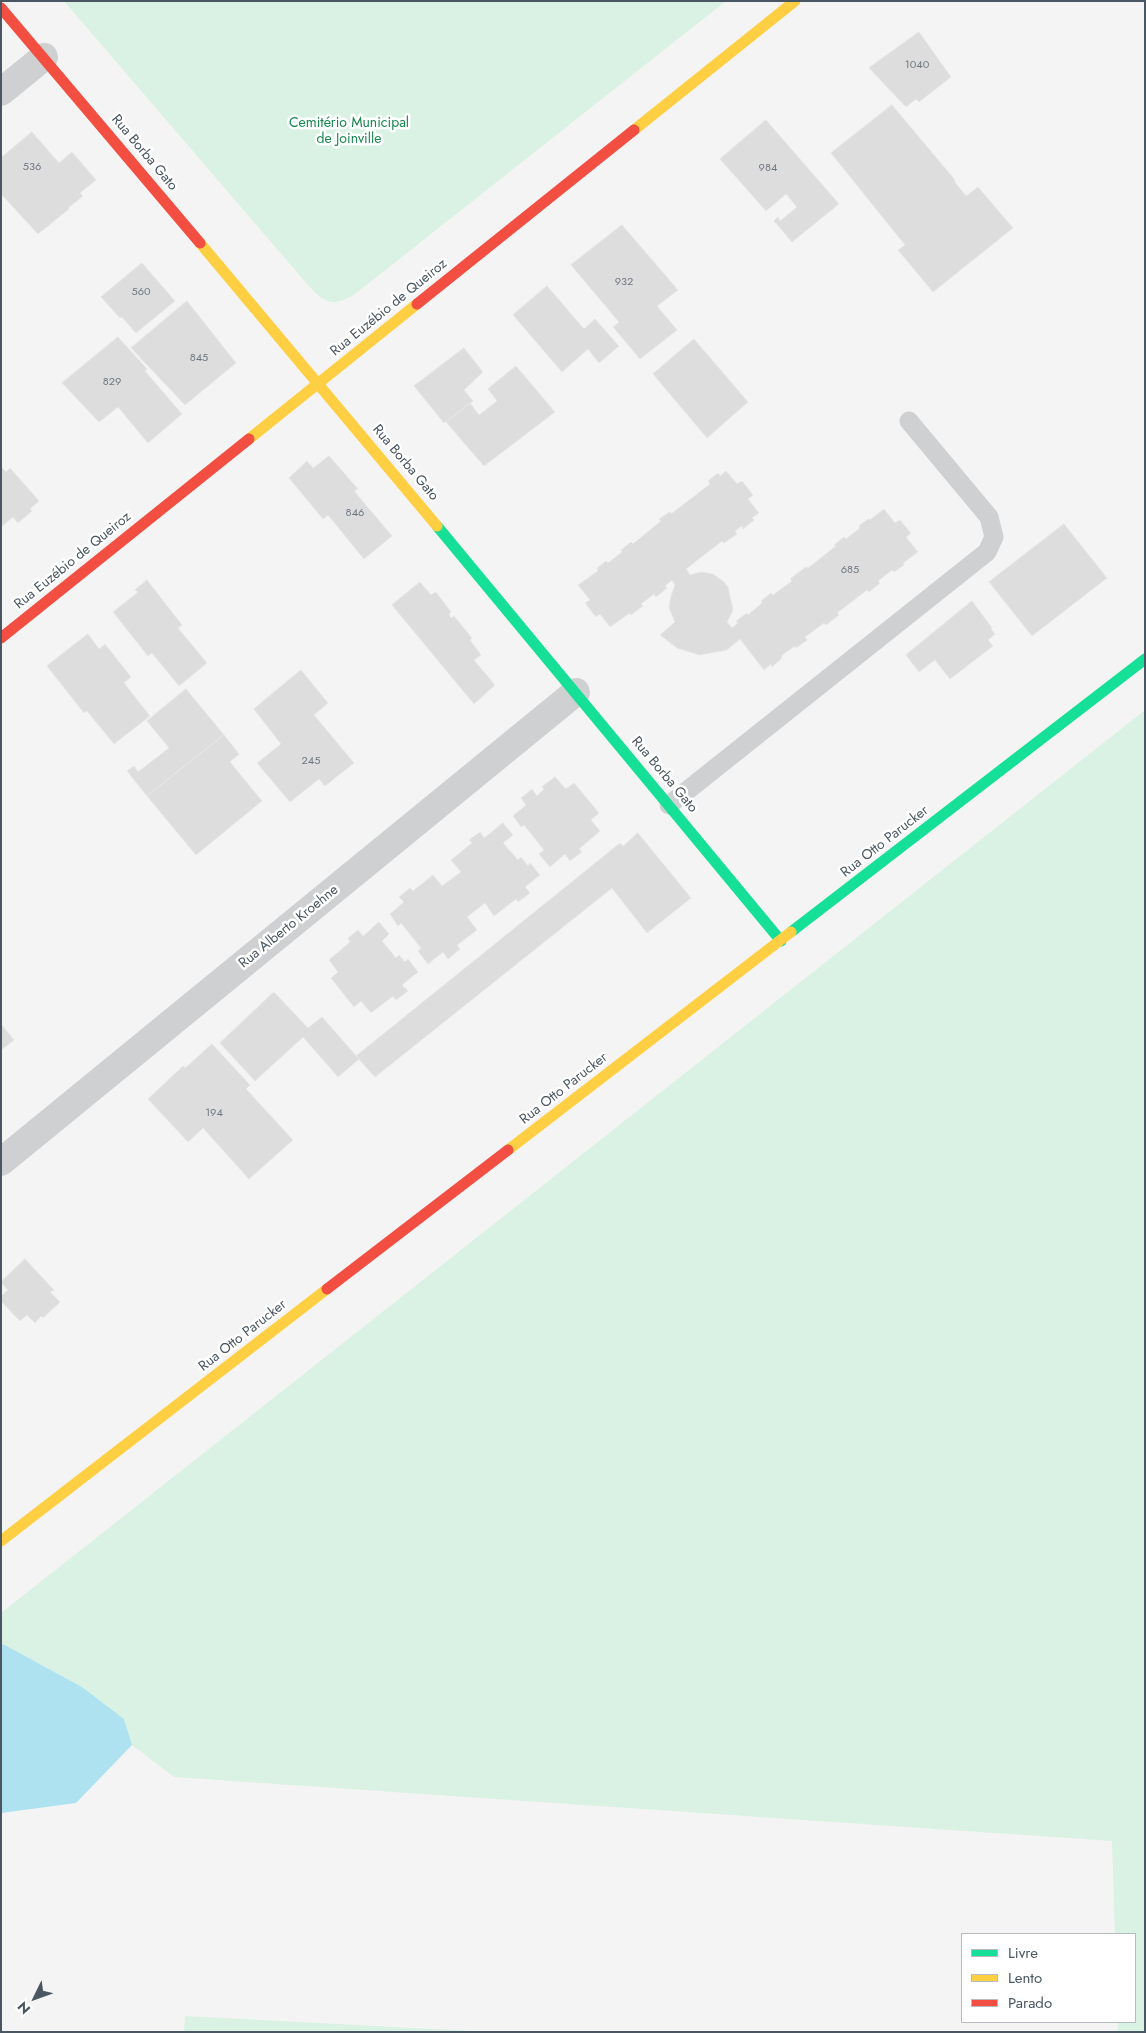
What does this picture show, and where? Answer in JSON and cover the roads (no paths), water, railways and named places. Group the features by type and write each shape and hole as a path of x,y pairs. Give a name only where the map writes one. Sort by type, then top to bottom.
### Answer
{"street":[{"name":"Rua Euzébio de Queiroz","path":"1,638 795,1"},
{"name":"Rua Borba Gato","path":"1,8 319,384 781,941"},
{"path":"1,92 44,57"},
{"name":"Rua Otto Parucker","path":"1,1541 1145,659"},
{"name":"Rua Alberto Kroehne","path":"1,1162 576,692"}],"lane":[{"path":"669,805 987,552 994,537 989,517 909,421"}],"water":[{"path":"3,1644 82,1687 124,1719 132,1745 76,1803 1,1813 1,1645"}],"park label":[{"name":"Cemitério Municipal de Joinville","path":"349,132"}]}
